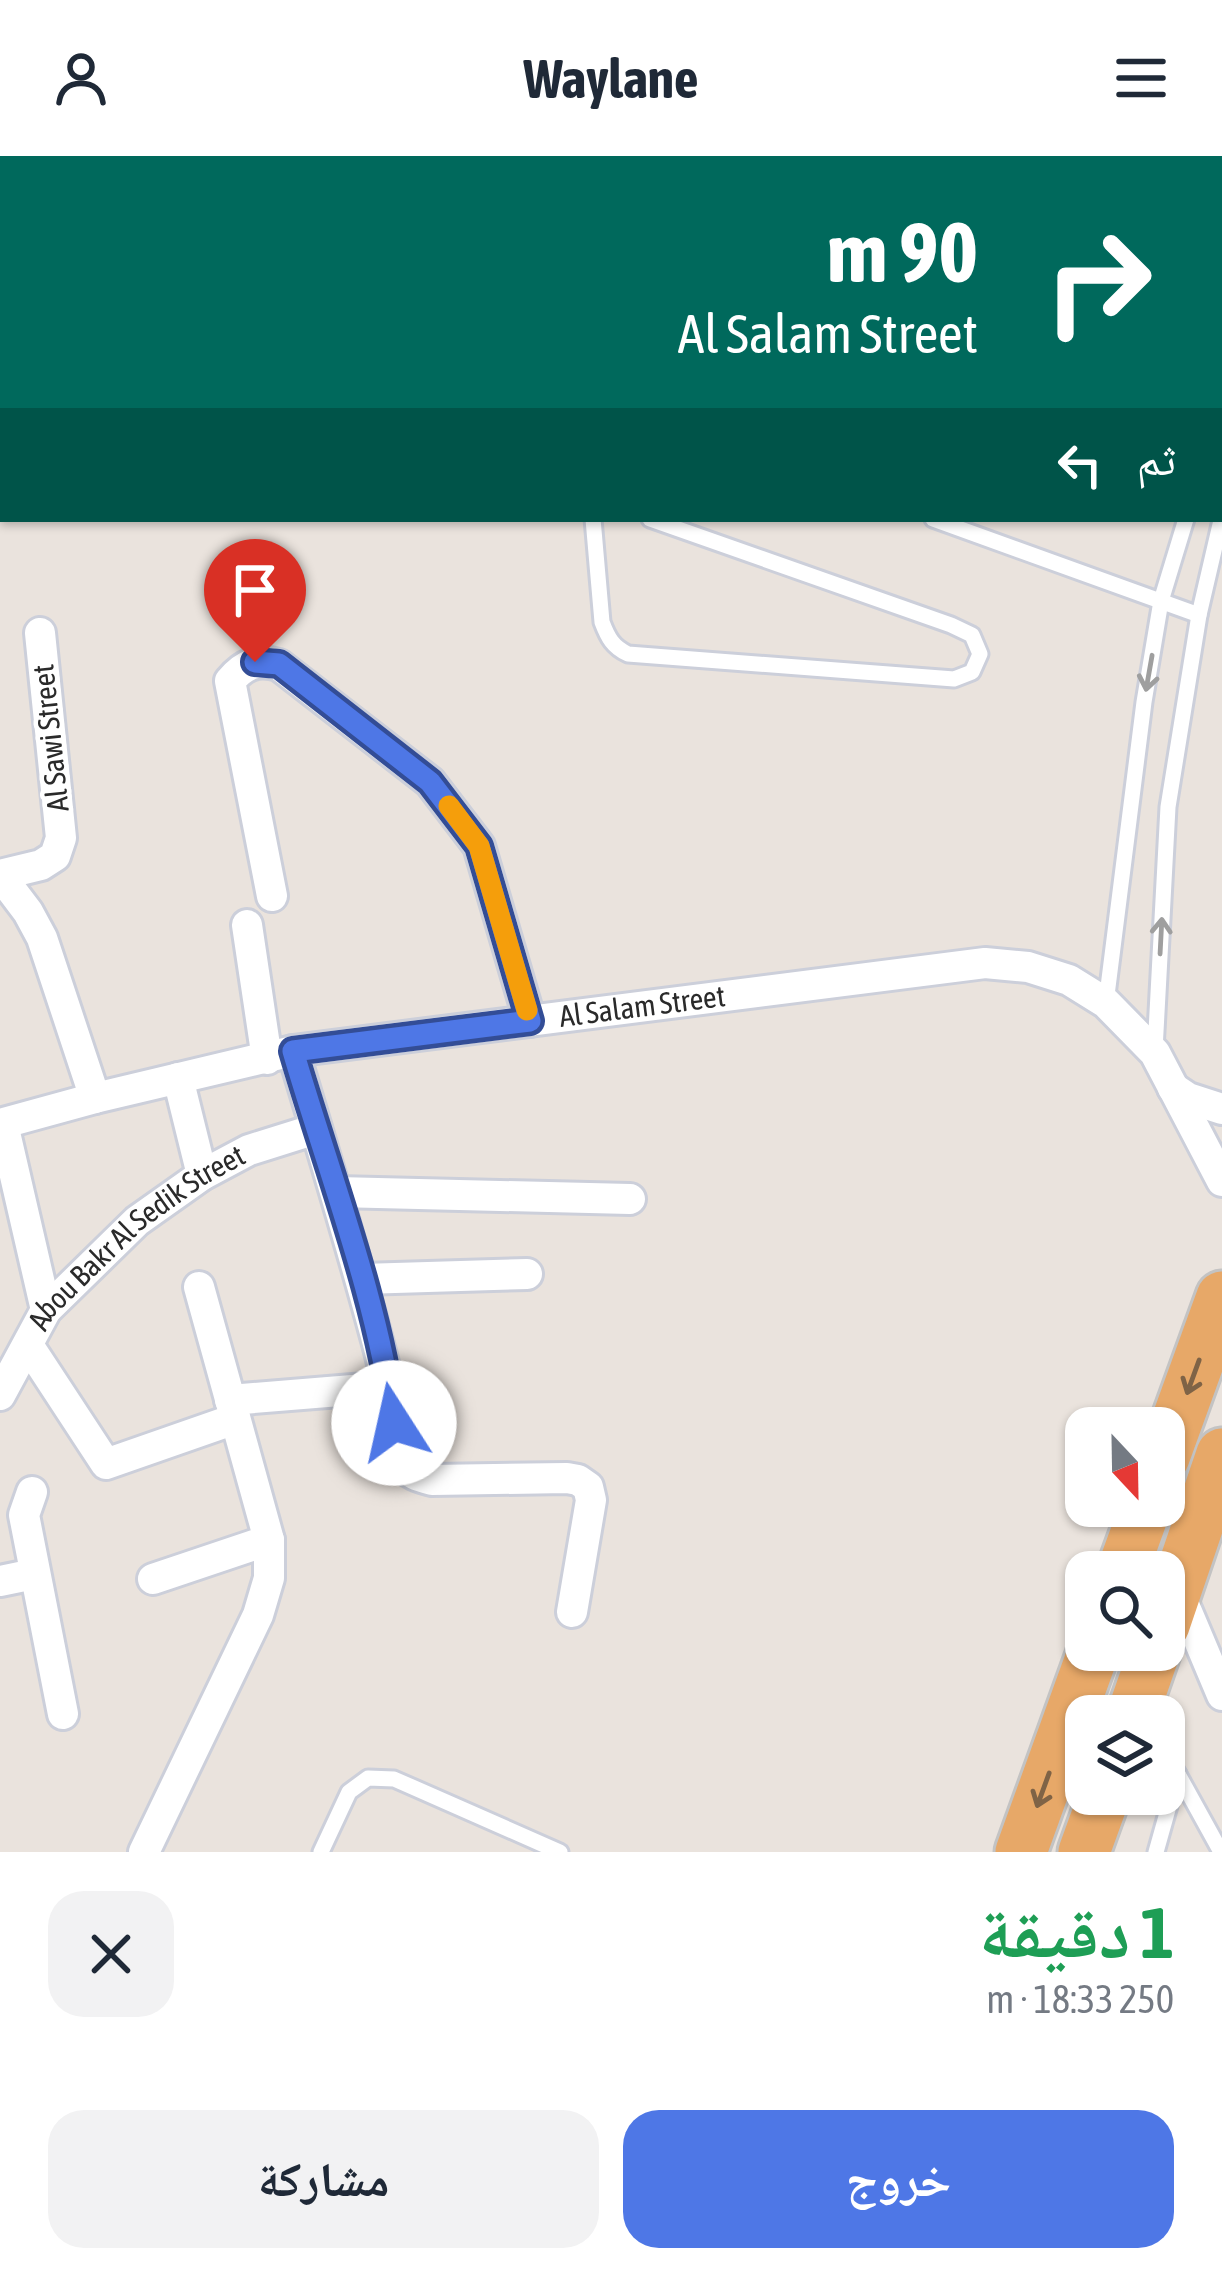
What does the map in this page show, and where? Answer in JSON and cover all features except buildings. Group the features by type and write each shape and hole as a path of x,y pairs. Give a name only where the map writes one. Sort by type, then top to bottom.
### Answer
{"highway":[{"path":"1182,1407 1222,1297"},
{"path":"1185,1562 1222,1454"},
{"path":"1021,1852 1086,1671"},
{"path":"1084,1852 1097,1815"}],"street":[{"name":"Al Sawi Street","path":"0,875 41,865 56,856 61,838 40,633"},
{"path":"272,896 230,682 242,668 266,662 279,664 430,782 479,846 530,1021"},
{"path":"0,875 42,938 95,1098"},
{"path":"247,925 280,1055 316,1129 362,1279 389,1387 398,1459 407,1470 432,1480 567,1478 588,1487 591,1500 572,1612"},
{"name":"Al Salam Street","path":"2,1124 280,1055 985,963 1028,967 1069,980 1106,1003 1155,1053 1222,1181"},
{"path":"178,1078 202,1174"},
{"path":"1173,1088 1222,1109"},
{"path":"2,1124 46,1310"},
{"name":"Abou Bakr Al Sedik Street","path":"0,1395 46,1310 136,1221 202,1174 250,1150 316,1129"},
{"path":"337,1192 630,1199"},
{"path":"362,1279 527,1274"},
{"path":"144,1852 258,1615 269,1578 268,1540 199,1287"},
{"path":"28,1345 106,1464 232,1409 389,1387"},
{"path":"32,1492 24,1515 63,1714"},
{"path":"153,1579 268,1540"},
{"path":"0,1581 34,1574"},
{"path":"1185,1632 1222,1695"}],"lane":[{"path":"592,522 602,622 616,648 628,654 954,679 972,672 980,654 972,635 952,625 659,522"},
{"path":"941,522 1199,615"},
{"path":"1106,1003 1144,702 1161,601 1185,522"},
{"path":"1155,1053 1168,807 1199,615 1221,522"},
{"path":"321,1852 350,1792 368,1778 394,1779 560,1852"},
{"path":"1185,1787 1221,1852"},
{"path":"1156,1852 1166,1815"}],"slow traffic":[{"path":"449,806 479,846 527,1010"}],"route":[{"path":"255,662 279,664 430,782 455,814 479,846 530,1021 293,1051 362,1279 394,1423"}]}
